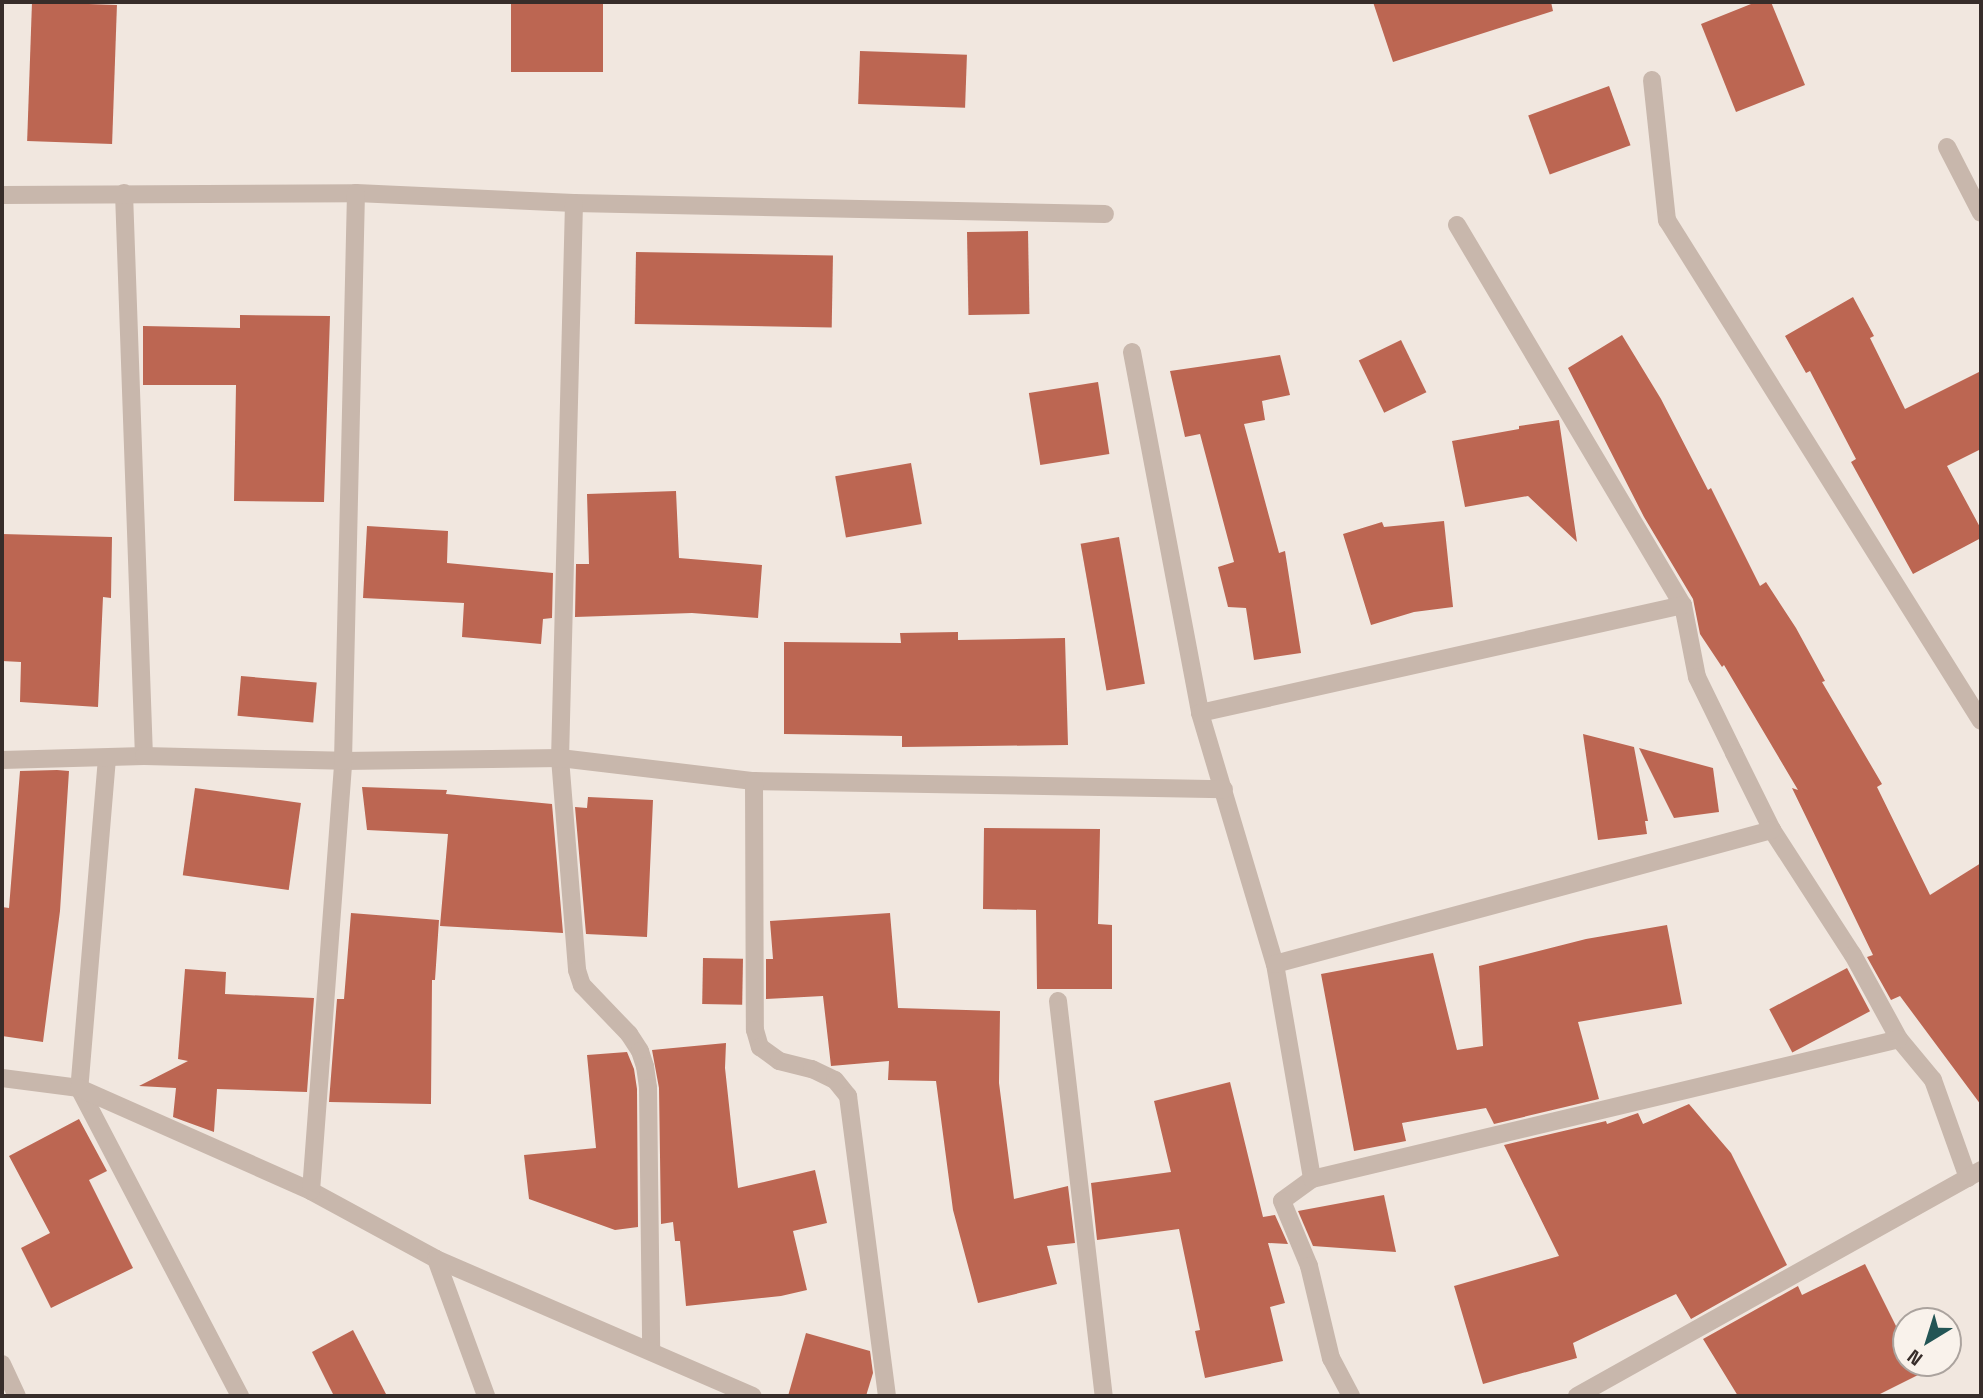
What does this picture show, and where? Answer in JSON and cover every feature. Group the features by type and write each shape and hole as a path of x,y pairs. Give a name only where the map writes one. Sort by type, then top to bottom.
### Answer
{"street":[{"path":"1652,80 1667,220 1981,721"},
{"path":"1947,147 1981,213"},
{"path":"124,193 144,756"},
{"path":"311,1191 343,761 356,193"},
{"path":"2,195 356,193 574,203 1105,214"},
{"path":"574,203 560,758 577,970 582,985 640,1051 646,1077 651,1350"},
{"path":"1457,225 1683,605 1697,677 1772,830 1853,955 1899,1039 1933,1080 1975,1174 1577,1396"},
{"path":"1132,352 1200,713 1275,964 1312,1179"},
{"path":"1200,713 1683,605"},
{"path":"2,760 144,756 343,761 560,758 754,780 1224,789"},
{"path":"107,758 79,1088 240,1396"},
{"path":"754,780 755,1030 760,1046 779,1061 812,1069 835,1080 848,1096 887,1396"},
{"path":"1275,964 1772,830"},
{"path":"1058,1001 1104,1396"},
{"path":"1351,1396 1331,1358 1309,1266 1282,1201 1312,1179 1899,1039"},
{"path":"2,1078 79,1088 311,1191 436,1259 753,1396"},
{"path":"436,1259 486,1396"},
{"path":"2,1364 17,1396"}],"building":[{"path":"32,2 117,5 112,144 27,141"},
{"path":"511,2 603,2 603,72 511,72"},
{"path":"1373,2 1551,2 1553,11 1393,62"},
{"path":"1756,2 1771,2 1805,85 1736,112 1701,24"},
{"path":"860,51 967,55 965,108 858,104"},
{"path":"1609,86 1631,145 1550,175 1528,115"},
{"path":"1028,231 1029,314 968,315 967,232"},
{"path":"636,252 833,255 832,327 635,324"},
{"path":"1853,297 1874,336 1870,338 1905,409 1981,371 1981,449 1947,466 1981,529 1981,538 1913,574 1851,462 1856,459 1810,371 1806,373 1785,336"},
{"path":"240,315 330,316 324,502 234,501 236,385 143,385 143,326 240,328"},
{"path":"1622,335 1661,399 1708,490 1711,488 1760,586 1766,582 1796,628 1825,681 1822,682 1882,784 1877,787 1930,895 1981,863 1981,1105 1900,996 1891,1000 1867,957 1873,955 1792,788 1798,790 1724,665 1722,667 1700,634 1693,599 1644,517 1568,368"},
{"path":"1401,340 1426,392 1384,413 1359,361"},
{"path":"1280,355 1290,395 1262,401 1265,420 1244,424 1279,553 1285,551 1301,653 1254,660 1246,608 1228,607 1218,567 1234,562 1200,434 1185,437 1170,371"},
{"path":"1098,382 1109,454 1040,465 1029,393"},
{"path":"1559,420 1577,542 1528,496 1465,507 1452,441"},
{"path":"911,463 922,524 846,537 835,476"},
{"path":"676,491 679,558 762,565 758,618 692,613 575,617 576,564 589,564 587,494"},
{"path":"1444,521 1453,607 1414,612 1371,625 1343,534 1382,522 1384,527"},
{"path":"367,526 448,531 447,563 553,573 552,618 543,619 541,644 462,637 464,603 363,598"},
{"path":"2,534 112,537 111,598 103,597 98,707 20,702 21,662 2,661"},
{"path":"1119,537 1145,684 1106,691 1081,544"},
{"path":"958,632 958,640 1065,638 1068,745 902,747 902,736 784,734 784,642 901,643 900,633"},
{"path":"241,676 317,683 313,722 238,716"},
{"path":"1583,734 1634,747 1648,821 1645,821 1647,834 1598,840"},
{"path":"1639,748 1713,768 1719,812 1674,818"},
{"path":"20,771 69,771 60,911 43,1042 2,1036 2,907 9,908"},
{"path":"362,787 447,790 446,794 552,804 563,933 440,926 448,834 367,830"},
{"path":"195,788 301,803 289,890 183,875"},
{"path":"588,797 653,800 647,937 586,934 575,807 587,808"},
{"path":"984,828 1100,829 1098,924 1112,925 1112,989 1037,989 1036,910 983,909"},
{"path":"351,913 439,920 435,980 432,980 431,1104 329,1102 337,999 344,999"},
{"path":"890,913 898,1008 1000,1011 999,1083 1014,1199 1068,1186 1075,1243 1047,1246 1057,1284 978,1303 953,1210 936,1081 888,1080 889,1061 831,1066 823,996 766,999 766,959 773,959 770,921"},
{"path":"1667,925 1682,1004 1578,1022 1599,1099 1494,1124 1486,1108 1402,1123 1406,1141 1354,1151 1321,974 1433,953 1457,1050 1483,1046 1479,966 1586,939"},
{"path":"703,958 743,959 742,1005 702,1004"},
{"path":"1847,968 1870,1011 1792,1053 1769,1009"},
{"path":"185,969 226,972 225,994 314,998 307,1092 217,1089 214,1132 173,1117 176,1088 139,1086 188,1061 178,1059"},
{"path":"726,1043 725,1068 738,1188 815,1170 827,1223 793,1231 807,1290 781,1296 686,1306 680,1241 675,1241 673,1222 661,1224 659,1088 652,1050"},
{"path":"627,1052 634,1069 637,1089 638,1227 615,1230 529,1199 524,1155 596,1148 587,1055"},
{"path":"1230,1082 1263,1217 1275,1215 1288,1244 1268,1243 1285,1303 1270,1307 1283,1361 1205,1378 1195,1331 1200,1330 1179,1229 1097,1240 1091,1183 1171,1172 1154,1101"},
{"path":"1689,1104 1731,1153 1787,1265 1691,1319 1676,1294 1573,1343 1577,1358 1483,1384 1454,1286 1559,1256 1504,1145 1606,1121 1607,1124 1638,1113 1643,1124"},
{"path":"79,1119 107,1171 89,1180 133,1268 51,1308 21,1248 50,1233 9,1156"},
{"path":"1384,1195 1396,1252 1313,1246 1298,1211"},
{"path":"1865,1264 1892,1318 1892,1377 1914,1377 1876,1396 1738,1396 1703,1339 1798,1286 1802,1295"},
{"path":"353,1330 387,1396 334,1396 312,1352"},
{"path":"806,1333 870,1351 873,1373 866,1396 788,1396"}]}
